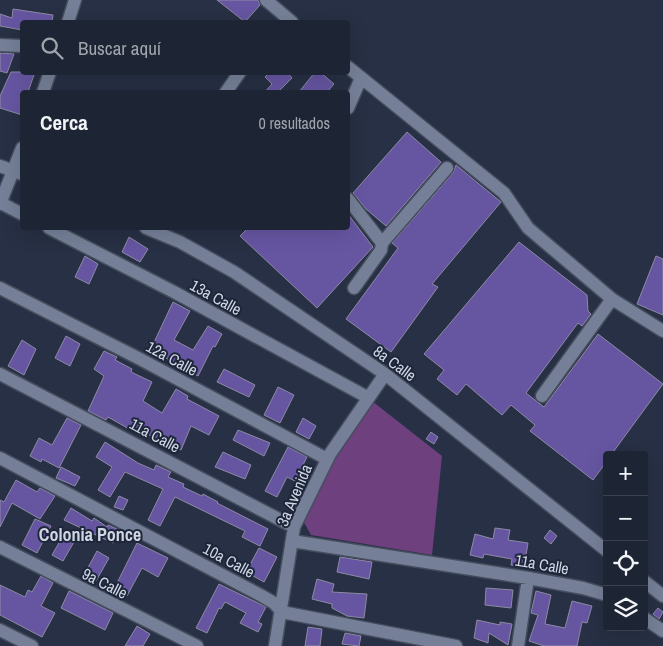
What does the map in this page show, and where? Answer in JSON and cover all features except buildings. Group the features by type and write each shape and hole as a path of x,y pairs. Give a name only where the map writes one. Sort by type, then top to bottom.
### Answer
{"street":[{"path":"69,20 75,0"},
{"path":"266,0 284,20"},
{"path":"0,45 20,46"},
{"path":"350,69 504,193 528,228 612,298 663,331"},
{"path":"44,90 49,75"},
{"path":"227,90 238,75"},
{"path":"350,103 361,78"},
{"path":"0,166 18,172 0,203 20,213"},
{"path":"354,288 381,250 382,243 447,168"},
{"path":"350,203 382,243"},
{"name":"13a Calle","path":"53,230 174,292 367,397"},
{"name":"8a Calle","path":"151,230 180,242 234,272 384,374 603,548"},
{"name":"12a Calle","path":"0,288 140,359 327,460"},
{"path":"542,396 612,298"},
{"name":"11a Calle","path":"0,374 294,527"},
{"name":"3a Avenida","path":"275,646 282,612 294,527 327,460 384,374"},
{"name":"10a Calle","path":"0,458 262,596 274,603 282,612 456,646"},
{"name":"11a Calle","path":"292,541 528,578 583,588 603,594"},
{"name":"9a Calle","path":"0,547 197,646"},
{"path":"518,646 528,578"},
{"path":"648,584 663,596"},
{"path":"648,621 663,631"},
{"path":"0,630 32,646"}],"shaded area":[{"path":"372,401 442,456 432,555 311,535 302,519 331,463"}],"district":[{"name":"Colonia Ponce","path":"90,535"}]}
